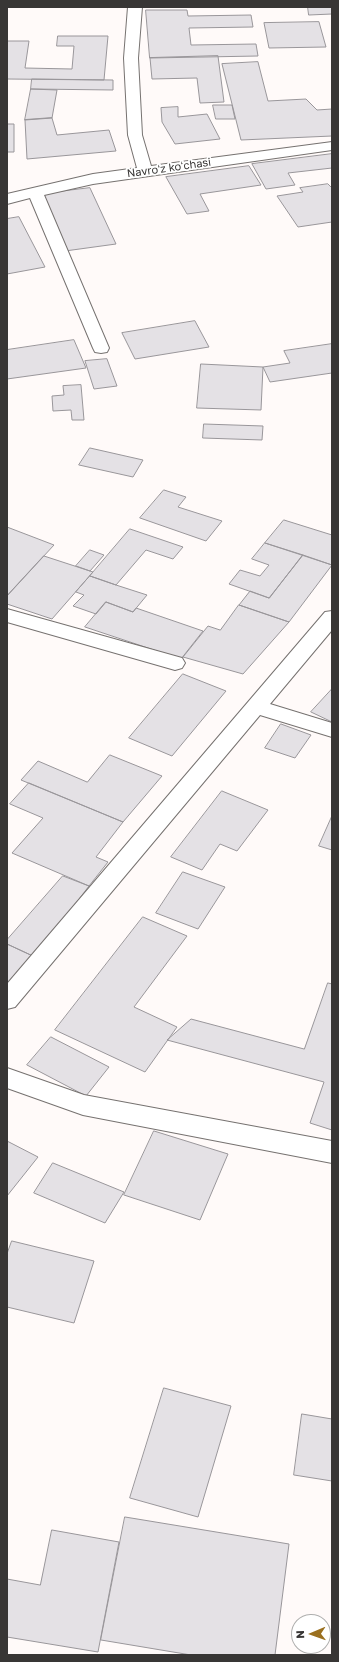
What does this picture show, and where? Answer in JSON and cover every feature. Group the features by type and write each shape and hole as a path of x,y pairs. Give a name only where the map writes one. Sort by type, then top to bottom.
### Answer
{"street":[{"path":"135,7 131,58 135,135 145,171"},
{"name":"Navroʻz koʻchasi","path":"7,199 94,179 332,146"},
{"path":"35,193 101,348"},
{"path":"7,615 175,663"},
{"path":"7,1000 332,617"},
{"path":"257,706 332,730"},
{"path":"7,1078 83,1105 332,1152"}],"building":[{"path":"308,7 332,7 332,14 309,15"},
{"path":"146,10 187,10 188,16 251,15 253,27 189,28 191,45 256,44 258,56 150,58"},
{"path":"319,22 326,47 269,48 264,23"},
{"path":"58,36 108,36 104,80 7,79 7,41 29,41 25,68 72,69 74,46 57,46"},
{"path":"218,56 224,102 200,103 197,78 152,79 150,58"},
{"path":"258,62 268,101 306,99 317,110 332,109 332,136 241,140 222,64"},
{"path":"32,79 113,80 113,90 31,89"},
{"path":"31,89 57,90 52,118 25,120"},
{"path":"213,105 232,105 235,119 216,119"},
{"path":"178,107 178,117 207,114 220,139 175,144 162,122 161,108"},
{"path":"52,118 57,135 109,130 116,151 27,159 25,120"},
{"path":"7,124 14,124 14,152 7,152"},
{"path":"332,154 332,168 288,173 295,185 266,189 252,164"},
{"path":"249,166 261,185 200,194 209,211 187,214 166,177"},
{"path":"328,184 332,188 332,222 298,227 277,196 303,192 300,188"},
{"path":"90,188 116,244 65,251 41,194"},
{"path":"19,217 45,267 7,274 7,219"},
{"path":"195,321 209,347 135,359 122,333"},
{"path":"74,340 86,368 7,379 7,350"},
{"path":"332,344 332,373 270,382 263,367 290,363 284,351"},
{"path":"107,359 117,386 94,389 85,361"},
{"path":"201,364 263,367 261,410 197,408"},
{"path":"81,385 84,420 72,420 71,410 53,411 52,396 64,395 63,386"},
{"path":"204,424 263,426 262,440 203,438"},
{"path":"90,448 143,460 133,477 79,465"},
{"path":"164,490 186,497 178,507 222,521 206,541 140,518"},
{"path":"284,520 332,535 332,565 265,543"},
{"path":"7,527 54,545 7,596"},
{"path":"130,529 183,547 173,559 146,550 116,585 90,576"},
{"path":"265,543 303,555 269,598 229,584 240,570 260,576 269,565 252,559"},
{"path":"90,550 104,555 90,571 76,566"},
{"path":"303,555 332,565 289,622 239,605 250,591 269,598"},
{"path":"44,556 93,572 52,619 7,604 7,596"},
{"path":"90,576 147,595 133,612 106,602 96,614 73,606 84,595 76,592"},
{"path":"106,602 133,612 136,608 203,631 181,659 85,627"},
{"path":"239,605 289,622 243,674 183,657 208,626 220,630"},
{"path":"183,674 226,691 172,756 129,738"},
{"path":"332,689 332,722 311,712"},
{"path":"281,724 311,735 295,758 265,748"},
{"path":"110,755 162,776 123,822 21,780 38,761 87,782"},
{"path":"29,783 123,822 96,857 108,862 89,886 12,853 43,818 10,804"},
{"path":"222,791 268,810 237,851 220,844 202,870 171,857"},
{"path":"332,816 332,850 319,846"},
{"path":"183,872 225,887 198,929 156,913"},
{"path":"63,876 89,886 35,957 7,944 7,940"},
{"path":"143,917 187,936 134,1007 177,1027 145,1072 55,1030"},
{"path":"7,944 35,957 7,990"},
{"path":"328,983 332,984 332,1130 310,1123 324,1082 167,1040 191,1019 304,1049"},
{"path":"51,1037 109,1067 86,1096 27,1065"},
{"path":"154,1131 228,1154 200,1220 124,1195"},
{"path":"7,1141 38,1157 7,1196"},
{"path":"53,1163 124,1192 105,1223 34,1193"},
{"path":"12,1241 94,1261 74,1323 7,1307 7,1254"},
{"path":"164,1388 231,1406 198,1517 130,1498"},
{"path":"302,1414 332,1419 332,1481 294,1475"},
{"path":"125,1517 289,1544 275,1655 191,1655 101,1640"},
{"path":"52,1530 119,1542 98,1652 7,1637 7,1579 40,1585"}]}
